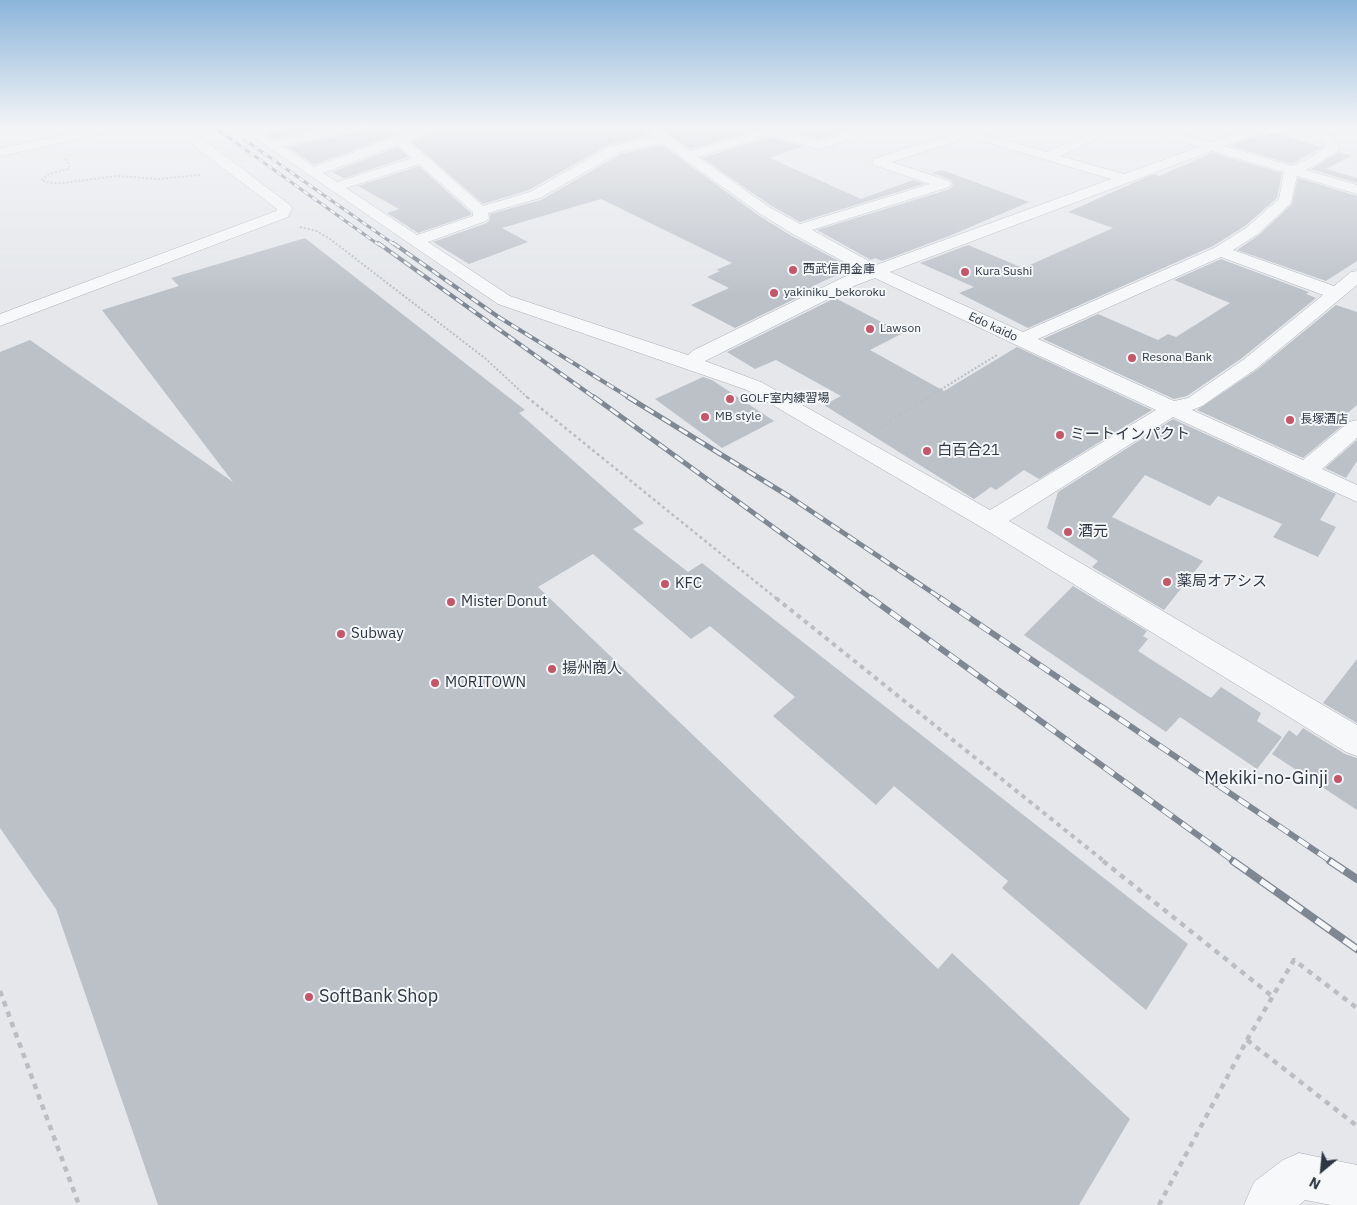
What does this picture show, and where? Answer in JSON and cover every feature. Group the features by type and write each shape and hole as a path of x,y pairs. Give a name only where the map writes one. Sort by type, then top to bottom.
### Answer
{"street":[{"path":"0,320 283,214 285,208 252,183"},
{"path":"330,183 504,300 754,386 855,442 990,521 1357,742"},
{"path":"336,187 348,183"},
{"path":"415,241 481,218 480,211 449,183"},
{"path":"480,211 535,195 556,183"},
{"name":"Edo kaido","path":"724,183 797,230 874,272 1357,494"},
{"path":"797,230 944,184 942,183"},
{"path":"691,363 710,350 850,281 1108,183"},
{"path":"1021,340 1220,251 1252,231 1286,200 1289,183"},
{"path":"1332,183 1357,190"},
{"path":"1220,251 1335,293"},
{"path":"990,521 1172,409 1195,402 1250,364 1357,276"},
{"path":"1306,470 1357,427"},
{"path":"1267,1205 1270,1198 1299,1176 1352,1186 1357,1189"}],"path":[{"path":"273,219 283,224 317,231 330,239 486,359 535,405 1272,996"},
{"path":"855,442 1021,340"},
{"path":"1159,1205 1272,996 1294,960 1357,1008"},
{"path":"0,991 79,1205"},
{"path":"1248,1040 1357,1126"}],"building":[{"path":"366,183 438,183 471,215 418,233 387,213 399,209 358,186"},
{"path":"459,183 541,183 529,190 483,204"},
{"path":"570,183 714,183 758,215 790,235 852,268 813,286 817,288 735,328 691,305 729,288 707,277 720,271 716,270 732,263 601,199 502,228 528,242 469,264 433,242 487,223 490,219 490,214 541,200"},
{"path":"739,183 826,183 861,199 904,183 924,184 800,222 770,205"},
{"path":"952,183 978,183 1029,202 949,236 882,261 875,258 871,260 817,230 950,189"},
{"path":"1133,183 1280,183 1277,198 1245,226 1213,246 1028,328 959,293 974,287 920,263 968,245 1023,268 1113,228 1068,212"},
{"path":"1297,183 1315,183 1357,196 1357,261 1326,281 1237,250 1259,235 1292,204"},
{"name":"MORITOWN","path":"305,238 525,410 519,413 644,523 633,529 688,572 702,563 1188,944 1146,1010 1002,888 1008,881 894,786 876,805 773,716 795,697 710,626 691,639 593,554 538,587 938,969 952,953 1130,1119 1079,1205 158,1205 56,909 0,828 0,352 30,340 233,482 102,310 179,286 171,278"},
{"path":"1221,259 1309,292 1306,294 1316,298 1242,358 1187,396 1174,399 1043,339 1098,314 1158,340 1168,334 1176,337 1230,303 1174,280"},
{"path":"835,298 903,333 870,350 944,391 1017,347 1152,410 1039,479 1024,470 996,490 991,487 974,499 824,405 841,396 776,360 755,369 727,352"},
{"path":"1336,305 1357,312 1357,405 1337,422 1343,425 1303,458 1197,410 1258,369"},
{"path":"703,377 712,380 774,421 722,448 655,399"},
{"path":"1173,419 1336,494 1320,520 1336,527 1318,557 1273,537 1282,524 1218,496 1210,506 1145,475 1112,517 1203,561 1164,610 1092,567 1098,561 1047,528 1058,492"},
{"path":"1357,440 1357,461 1346,478 1325,468"},
{"path":"1073,586 1147,631 1143,636 1148,639 1138,651 1211,698 1221,687 1261,713 1257,721 1282,737 1257,769 1180,717 1166,732 1024,635"},
{"path":"1357,659 1357,723 1323,703"},
{"path":"1303,728 1345,754 1357,758 1357,810 1272,754 1289,730 1297,736"}],"railway":[{"path":"293,183 379,245"},
{"path":"307,183 395,245"},
{"path":"378,243 595,398"},
{"path":"393,243 497,316 630,398"},
{"path":"594,397 872,599"},
{"path":"628,397 790,497 942,599"},
{"path":"871,598 1235,862"},
{"path":"940,598 1332,862"},
{"path":"1233,861 1357,949"},
{"path":"1330,861 1357,879"}],"place":[{"name":"西武信用金庫","path":"793,270"},
{"name":"Kura Sushi","path":"965,272"},
{"name":"yakiniku_bekoroku","path":"774,293"},
{"name":"Lawson","path":"870,329"},
{"name":"Resona Bank","path":"1132,358"},
{"name":"GOLF室内練習場","path":"730,399"},
{"name":"MB style","path":"705,417"},
{"name":"長塚酒店","path":"1290,420"},
{"name":"ミートインパクト","path":"1060,435"},
{"name":"白百合21","path":"927,451"},
{"name":"酒元","path":"1068,532"},
{"name":"薬局オアシス","path":"1167,582"},
{"name":"KFC","path":"665,584"},
{"name":"Mister Donut","path":"451,602"},
{"name":"Subway","path":"341,634"},
{"name":"揚州商人","path":"552,669"},
{"name":"MORITOWN","path":"435,683"},
{"name":"Mekiki-no-Ginji","path":"1338,779"},
{"name":"SoftBank Shop","path":"309,997"}]}
